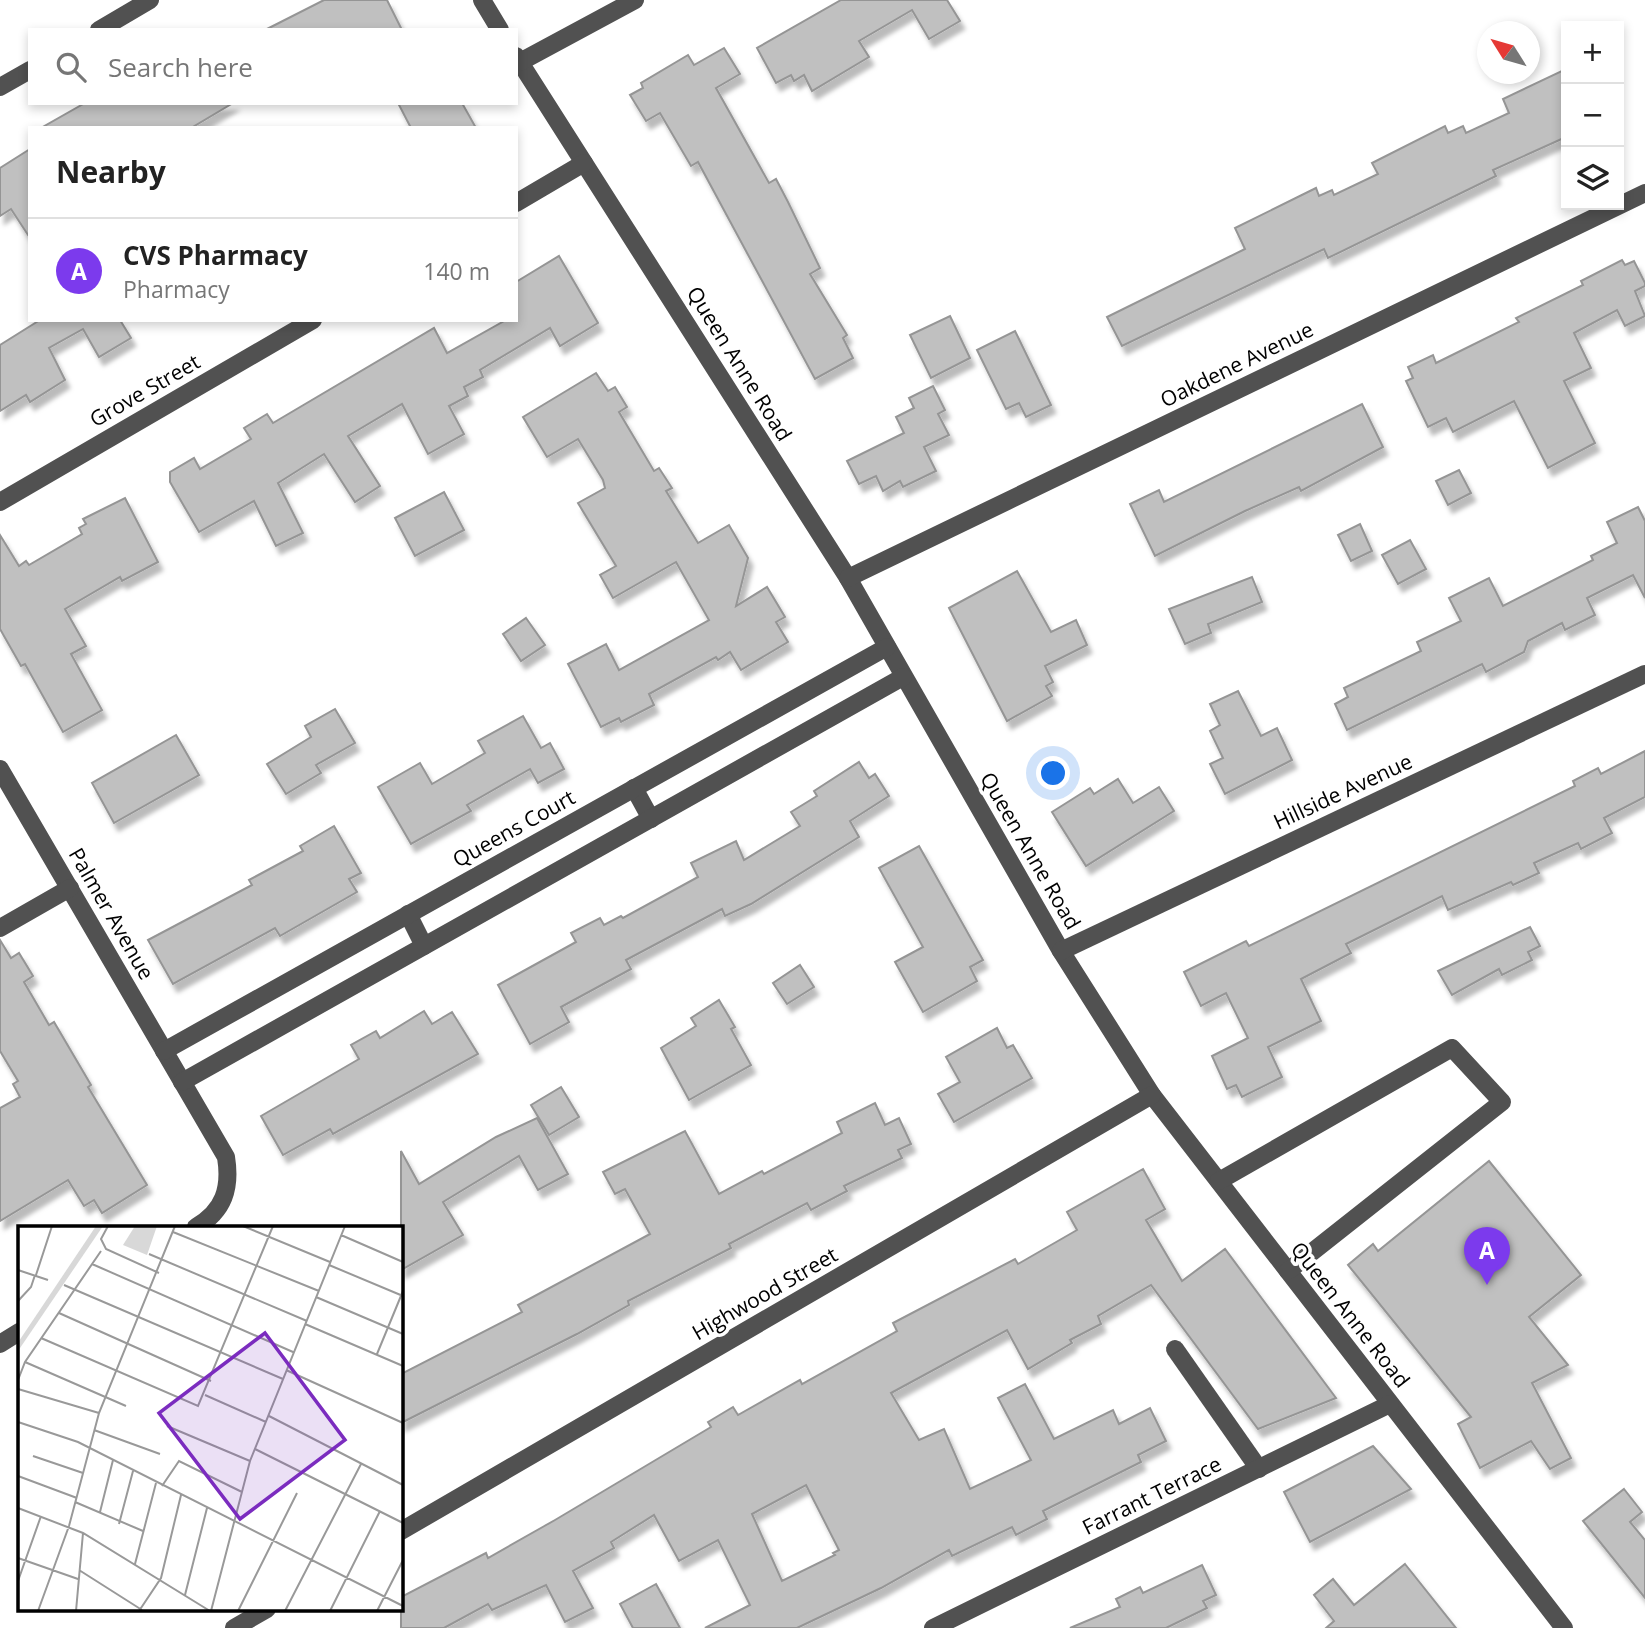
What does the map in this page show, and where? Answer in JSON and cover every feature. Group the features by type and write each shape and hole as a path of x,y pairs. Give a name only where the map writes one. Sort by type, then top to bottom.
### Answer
{"street":[{"path":"102,28 150,0"},
{"path":"482,0 499,28"},
{"path":"518,60 635,0"},
{"name":"Queen Anne Road","path":"518,60 848,578 1061,951 1152,1095 1564,1628"},
{"path":"0,87 28,70"},
{"path":"518,202 584,163"},
{"name":"Oakdene Avenue","path":"848,578 1645,193"},
{"name":"Grove Street","path":"0,502 310,322"},
{"name":"Queens Court","path":"164,1051 887,647"},
{"name":"Hillside Avenue","path":"1061,951 1645,674"},
{"path":"183,1082 903,677"},
{"name":"Palmer Avenue","path":"0,769 226,1157 229,1177 226,1196 210,1219 198,1226"},
{"path":"634,788 651,818"},
{"path":"0,928 70,888"},
{"path":"408,914 424,946"},
{"path":"1219,1181 1452,1048 1502,1102 1288,1271"},
{"name":"Highwood Street","path":"402,1530 1152,1095"},
{"path":"0,1344 18,1333"},
{"path":"1175,1349 1259,1469"},
{"name":"Farrant Terrace","path":"933,1628 1390,1404"},
{"path":"234,1628 265,1610"}],"building":[{"path":"324,0 387,0 401,28 269,28"},
{"path":"841,0 947,0 960,21 929,39 912,10 859,41 869,57 812,91 804,75 794,81 791,75 776,83 757,48"},
{"path":"724,48 740,74 716,88 769,183 776,179 820,268 810,274 847,335 843,338 853,358 815,379 698,162 691,166 660,113 646,121 630,95 643,88 641,83 688,55 694,65"},
{"path":"1561,71 1561,139 1493,170 1496,176 1328,258 1324,249 1122,346 1107,317 1245,249 1235,228 1316,188 1319,196 1332,190 1334,195 1378,174 1372,163 1445,126 1448,133 1463,126 1466,133 1509,113 1503,99 1540,84 1540,81"},
{"path":"81,105 230,105 194,126 45,126"},
{"path":"399,105 463,105 475,126 410,126"},
{"path":"28,150 28,235 11,209 0,216 0,168"},
{"path":"559,256 598,323 560,346 550,328 480,370 483,377 464,387 468,396 449,406 464,434 428,454 402,404 348,436 380,486 355,502 324,454 278,483 303,533 276,546 254,501 199,532 170,482 170,472 194,458 200,469 251,439 244,428 267,414 273,423 434,328 447,353 502,322 518,322 518,281"},
{"path":"1622,260 1625,265 1634,261 1645,283 1645,286 1635,291 1645,316 1625,326 1617,310 1574,333 1591,368 1564,381 1595,443 1548,468 1514,401 1453,432 1446,418 1428,427 1406,381 1413,378 1408,367 1433,355 1436,363 1519,322 1516,318 1583,285 1581,281"},
{"path":"950,316 970,358 931,378 910,335"},
{"path":"37,322 121,322 131,338 99,357 83,329 49,348 65,380 30,402 26,395 0,411 0,345"},
{"path":"1015,331 1051,405 1026,417 1019,403 1006,409 977,350"},
{"path":"596,373 608,391 615,387 627,407 619,412 654,471 659,468 672,488 666,491 698,543 729,525 748,558 736,606 767,587 785,617 776,622 788,642 741,670 730,652 718,660 716,657 649,694 654,705 621,722 619,718 601,727 568,664 606,644 619,670 709,620 676,562 613,598 600,575 616,566 578,503 605,488 603,480 578,439 547,457 523,417"},
{"path":"933,386 945,410 938,414 949,435 924,447 936,471 903,487 900,481 883,491 876,476 859,484 847,461 904,433 896,417 914,408 909,398"},
{"path":"1362,404 1383,447 1301,491 1299,487 1245,511 1155,556 1130,504 1159,490 1164,502"},
{"path":"1459,470 1471,493 1448,505 1436,481"},
{"path":"444,492 464,530 415,556 395,518"},
{"path":"125,498 158,562 122,581 120,577 65,609 86,646 71,654 102,710 63,732 25,664 21,666 0,629 0,535 19,566 26,561 29,565 82,534 79,528 86,524 83,519"},
{"path":"1638,507 1645,521 1645,598 1633,575 1587,598 1595,615 1565,630 1562,623 1528,641 1524,652 1486,672 1482,664 1347,730 1335,704 1348,697 1344,688 1421,651 1417,642 1461,621 1449,598 1489,578 1503,606 1593,560 1591,556 1617,543 1607,522"},
{"path":"1360,524 1372,551 1351,561 1338,535"},
{"path":"1410,540 1426,569 1398,584 1382,555"},
{"path":"1017,571 1051,632 1076,620 1087,645 1045,666 1053,682 1046,686 1052,696 1007,721 949,608"},
{"path":"1252,577 1262,602 1208,624 1211,633 1185,644 1169,609"},
{"path":"526,618 545,645 521,661 503,634"},
{"path":"1238,691 1261,736 1277,728 1292,760 1225,794 1210,764 1223,758 1210,731 1220,725 1210,704"},
{"path":"335,709 355,743 316,765 321,773 286,794 267,764 311,737 305,726"},
{"path":"523,716 541,748 550,743 564,769 538,783 530,769 467,805 471,811 411,844 378,787 420,763 432,784 485,753 478,741"},
{"path":"176,735 199,775 114,823 92,783"},
{"path":"1645,751 1645,797 1604,818 1612,833 1581,849 1578,843 1534,863 1539,873 1513,885 1511,882 1448,910 1442,896 1346,944 1351,953 1301,979 1321,1021 1268,1047 1282,1077 1242,1097 1236,1085 1227,1089 1212,1056 1248,1038 1226,993 1201,1006 1184,972 1246,941 1249,946 1575,786 1573,781 1598,768 1601,774"},
{"path":"859,762 869,778 875,774 889,796 850,821 859,837 751,904 725,916 722,909 626,960 631,969 561,1007 569,1022 530,1044 498,985 576,942 571,933 600,918 604,925 621,916 623,918 698,877 691,863 736,841 744,860 800,826 791,812 817,796 814,791"},
{"path":"1118,779 1133,803 1159,787 1174,811 1086,866 1052,812 1090,788 1094,794"},
{"path":"334,826 361,873 349,879 357,892 280,936 275,928 173,984 148,940 252,885 249,880 303,851 300,846"},
{"path":"919,846 983,960 970,967 977,981 923,1012 895,962 923,947 879,868"},
{"path":"1530,927 1540,946 1528,952 1532,960 1502,975 1499,969 1452,995 1438,971"},
{"path":"0,940 11,958 19,953 33,976 24,982 49,1025 54,1022 91,1085 88,1087 147,1185 102,1213 94,1200 84,1206 68,1180 0,1221 0,1108 20,1097 13,1084 18,1081 0,1051"},
{"path":"800,965 814,987 787,1004 773,983"},
{"path":"719,1000 735,1027 731,1029 751,1065 689,1100 661,1048 696,1026 691,1018"},
{"path":"424,1011 432,1024 452,1012 478,1054 333,1134 330,1129 283,1155 261,1116 359,1059 351,1045 376,1031 380,1038"},
{"path":"997,1028 1007,1048 1013,1045 1032,1078 954,1122 938,1094 960,1082 946,1057"},
{"path":"561,1087 579,1117 549,1135 531,1105"},
{"path":"875,1103 885,1125 899,1118 911,1144 898,1150 902,1158 844,1186 847,1191 811,1210 807,1203 729,1244 731,1248 628,1301 629,1305 577,1334 402,1422 402,1373 522,1312 518,1305 650,1234 625,1189 615,1194 603,1172 685,1131 719,1194 842,1133 837,1122"},
{"path":"537,1118 568,1174 538,1190 519,1156 443,1202 463,1235 402,1269 401,1151 419,1184 496,1137"},
{"path":"1489,1161 1581,1275 1529,1317 1568,1365 1532,1383 1571,1458 1550,1469 1531,1441 1480,1468 1458,1424 1471,1417 1348,1265 1373,1244 1378,1251"},
{"path":"1143,1169 1165,1209 1146,1220 1182,1281 1225,1249 1336,1398 1258,1429 1151,1285 1098,1316 1101,1324 1070,1340 1072,1343 1028,1369 1007,1330 891,1393 919,1440 944,1429 970,1489 1031,1460 998,1398 1025,1384 1054,1439 1113,1410 1119,1424 1150,1408 1166,1441 1138,1455 1141,1462 1043,1511 1047,1519 1016,1535 1012,1527 952,1556 949,1550 881,1588 797,1628 705,1628 750,1605 718,1540 679,1561 654,1515 611,1542 614,1548 573,1571 593,1608 565,1622 546,1585 492,1610 488,1604 444,1628 401,1628 402,1596 486,1553 488,1558 555,1520 711,1427 708,1422 733,1407 738,1415 800,1380 802,1384 897,1331 893,1323 1015,1259 1018,1264 1077,1230 1067,1212","holes":["806,1485 839,1550 833,1553 835,1555 782,1581 752,1514"]},
{"path":"1373,1446 1411,1489 1310,1542 1284,1492"},
{"path":"1624,1489 1642,1512 1630,1522 1645,1540 1645,1598 1583,1521"},
{"path":"1405,1564 1456,1628 1326,1628 1334,1621 1314,1595 1333,1579 1354,1605"},
{"path":"1202,1565 1216,1595 1203,1601 1207,1608 1166,1628 1070,1628 1120,1607 1116,1599 1140,1587 1143,1593"},
{"path":"656,1584 680,1628 633,1628 620,1604"}],"place":[{"name":"CVS Pharmacy","path":"1487,1285"}]}
